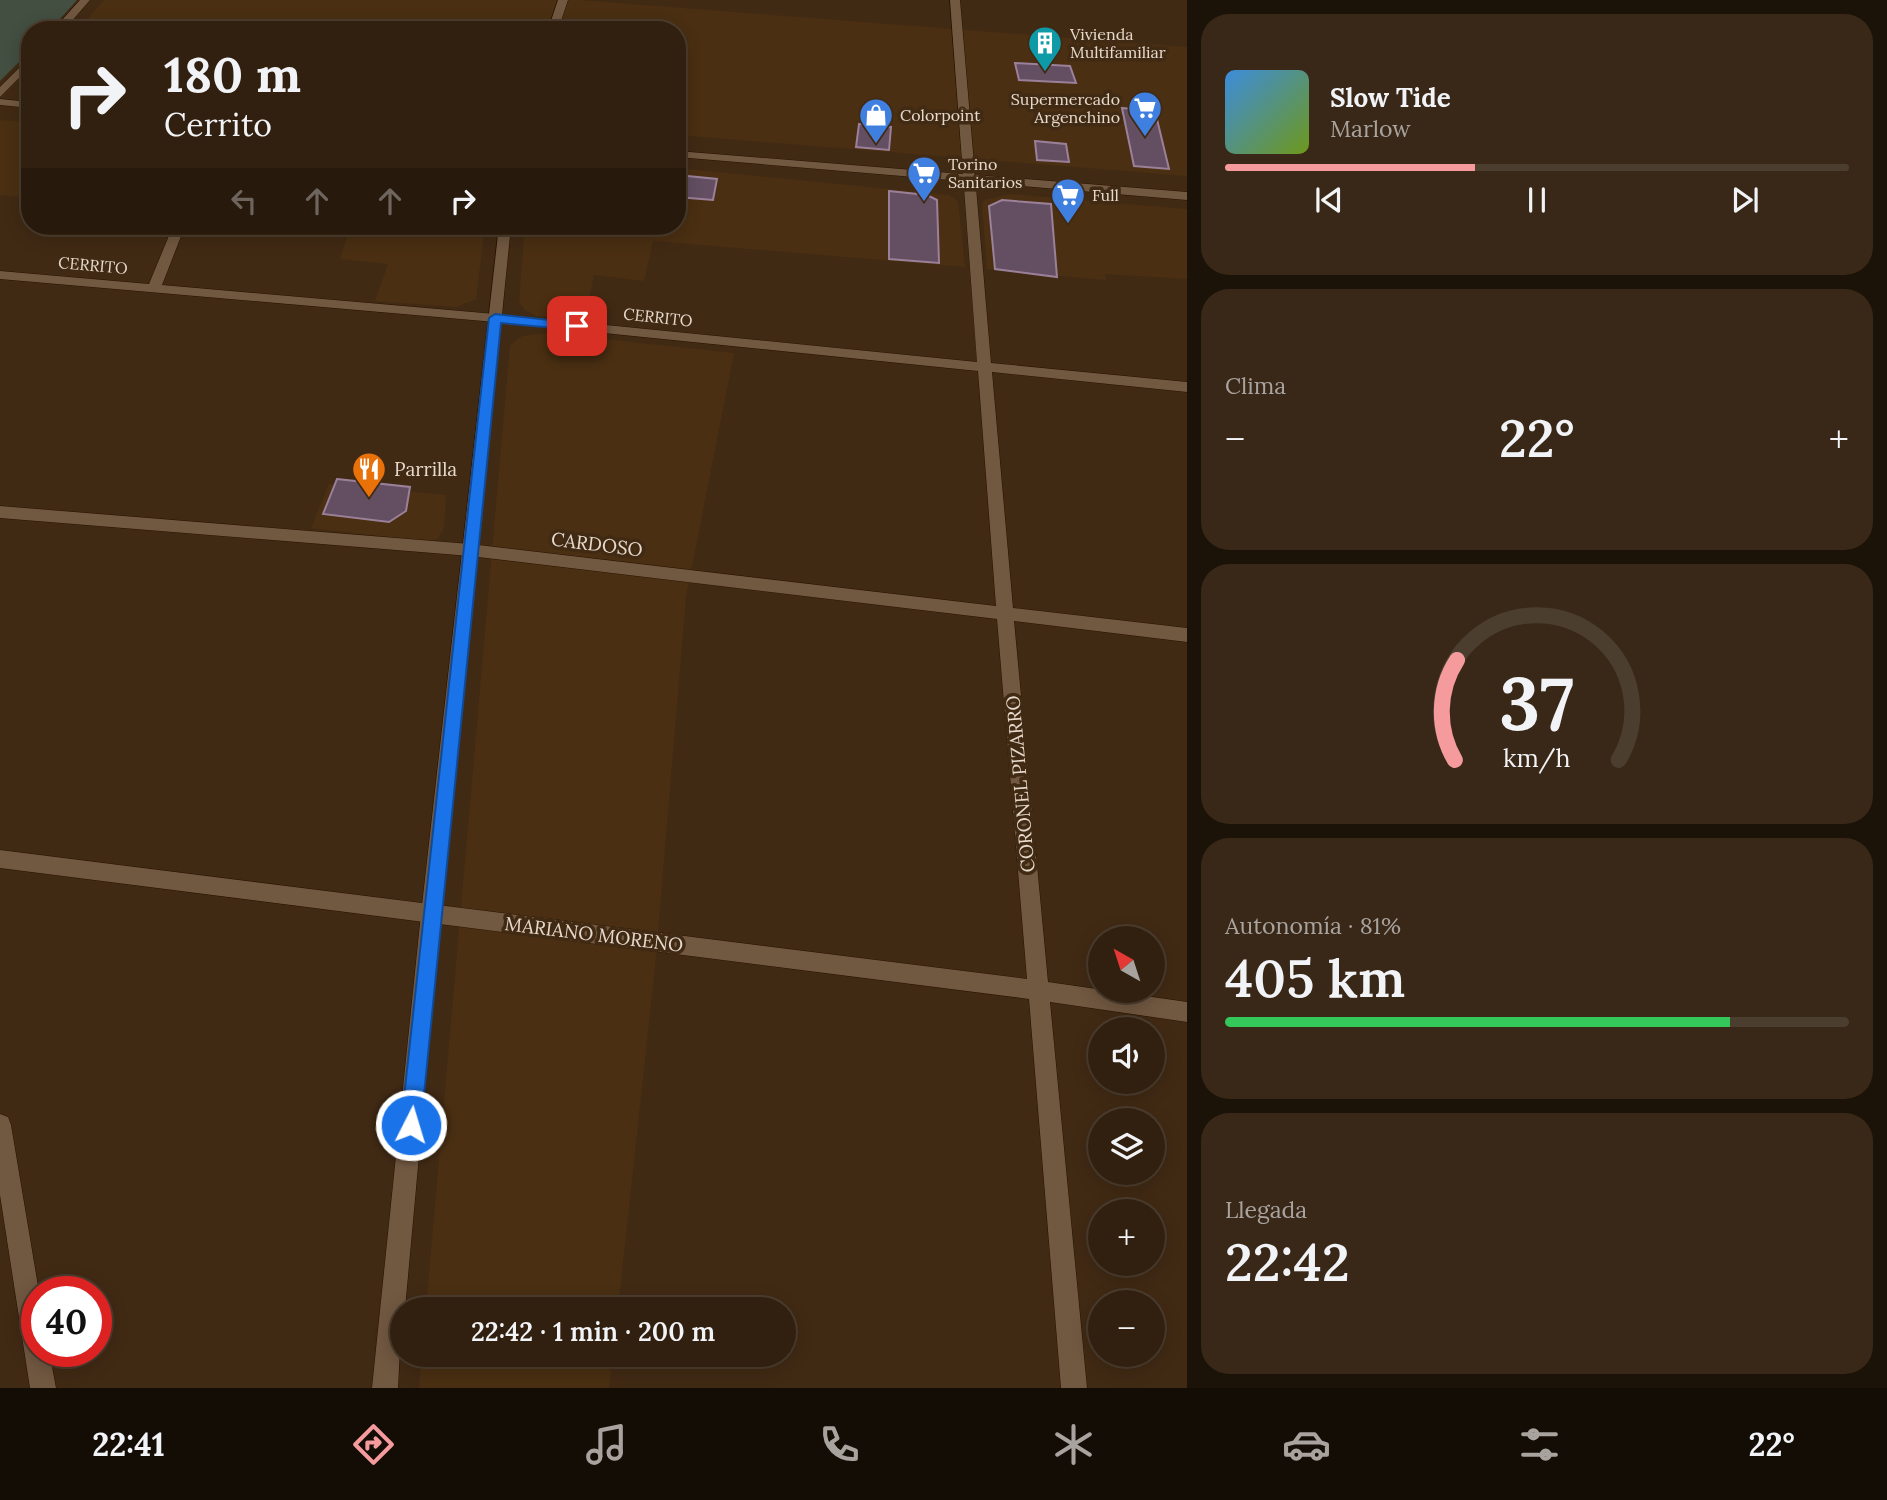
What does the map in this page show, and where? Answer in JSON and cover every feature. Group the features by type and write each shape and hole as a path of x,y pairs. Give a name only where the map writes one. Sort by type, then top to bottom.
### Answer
{"street":[{"path":"66,21 85,0"},
{"path":"556,21 563,0"},
{"name":"CORONEL PIZARRO","path":"955,0 1037,990 1074,1388"},
{"path":"0,94 21,70"},
{"path":"0,102 21,104"},
{"path":"686,155 1187,196"},
{"path":"154,288 175,235"},
{"path":"386,1388 431,914 504,235"},
{"name":"CERRITO","path":"0,275 495,318 1187,387"},
{"name":"CARDOSO","path":"0,512 470,550 1187,635"},
{"name":"MARIANO MORENO","path":"0,859 1037,990 1187,1012"},
{"path":"0,1125 43,1388"}],"shaded area":[{"path":"104,0 579,0 1187,47 1187,176 686,136 686,21 86,21"},
{"path":"0,120 21,121 21,193 18,197 0,195"},
{"path":"686,169 949,195 958,201 965,267 653,241 644,281 594,275 585,318 536,316 525,310 519,302 524,235 686,235"},
{"path":"1011,194 1187,209 1187,279 1105,274 1106,280 987,269 982,206 984,200"},
{"path":"328,235 484,235 476,299 456,307 375,301 388,264 340,259 347,237"},
{"path":"547,333 734,353 686,597 655,967 619,1297 427,1297 510,345 522,336"},
{"path":"329,484 446,495 444,527 439,537 432,542 311,528"},
{"path":"421,1367 612,1367 609,1388 419,1388"}],"green space":[{"path":"0,0 77,0 58,21 21,21 21,60 0,81"}],"building":[{"name":"Vivienda Multifamiliar","path":"1015,63 1070,66 1076,83 1019,80"},
{"name":"Supermercado Argenchino","path":"1122,108 1155,111 1169,169 1134,166"},
{"path":"859,124 891,127 889,150 856,147"},
{"path":"1035,141 1066,144 1069,162 1037,160"},
{"path":"686,176 717,179 713,200 686,198"},
{"path":"889,191 927,195 937,200 939,263 889,259"},
{"path":"1002,200 1051,204 1057,277 995,269 989,206"},
{"name":"Parrilla","path":"337,479 410,487 406,511 389,522 323,514"}],"place":[{"name":"Vivienda Multifamiliar","path":"1045,73"},
{"name":"Supermercado Argenchino","path":"1145,138"},
{"name":"Colorpoint","path":"876,145"},
{"name":"Torino Sanitarios","path":"924,203"},
{"name":"Full","path":"1068,225"},
{"name":"Parrilla","path":"369,499"}],"route":[{"path":"411,1125 495,318 577,326"}]}
